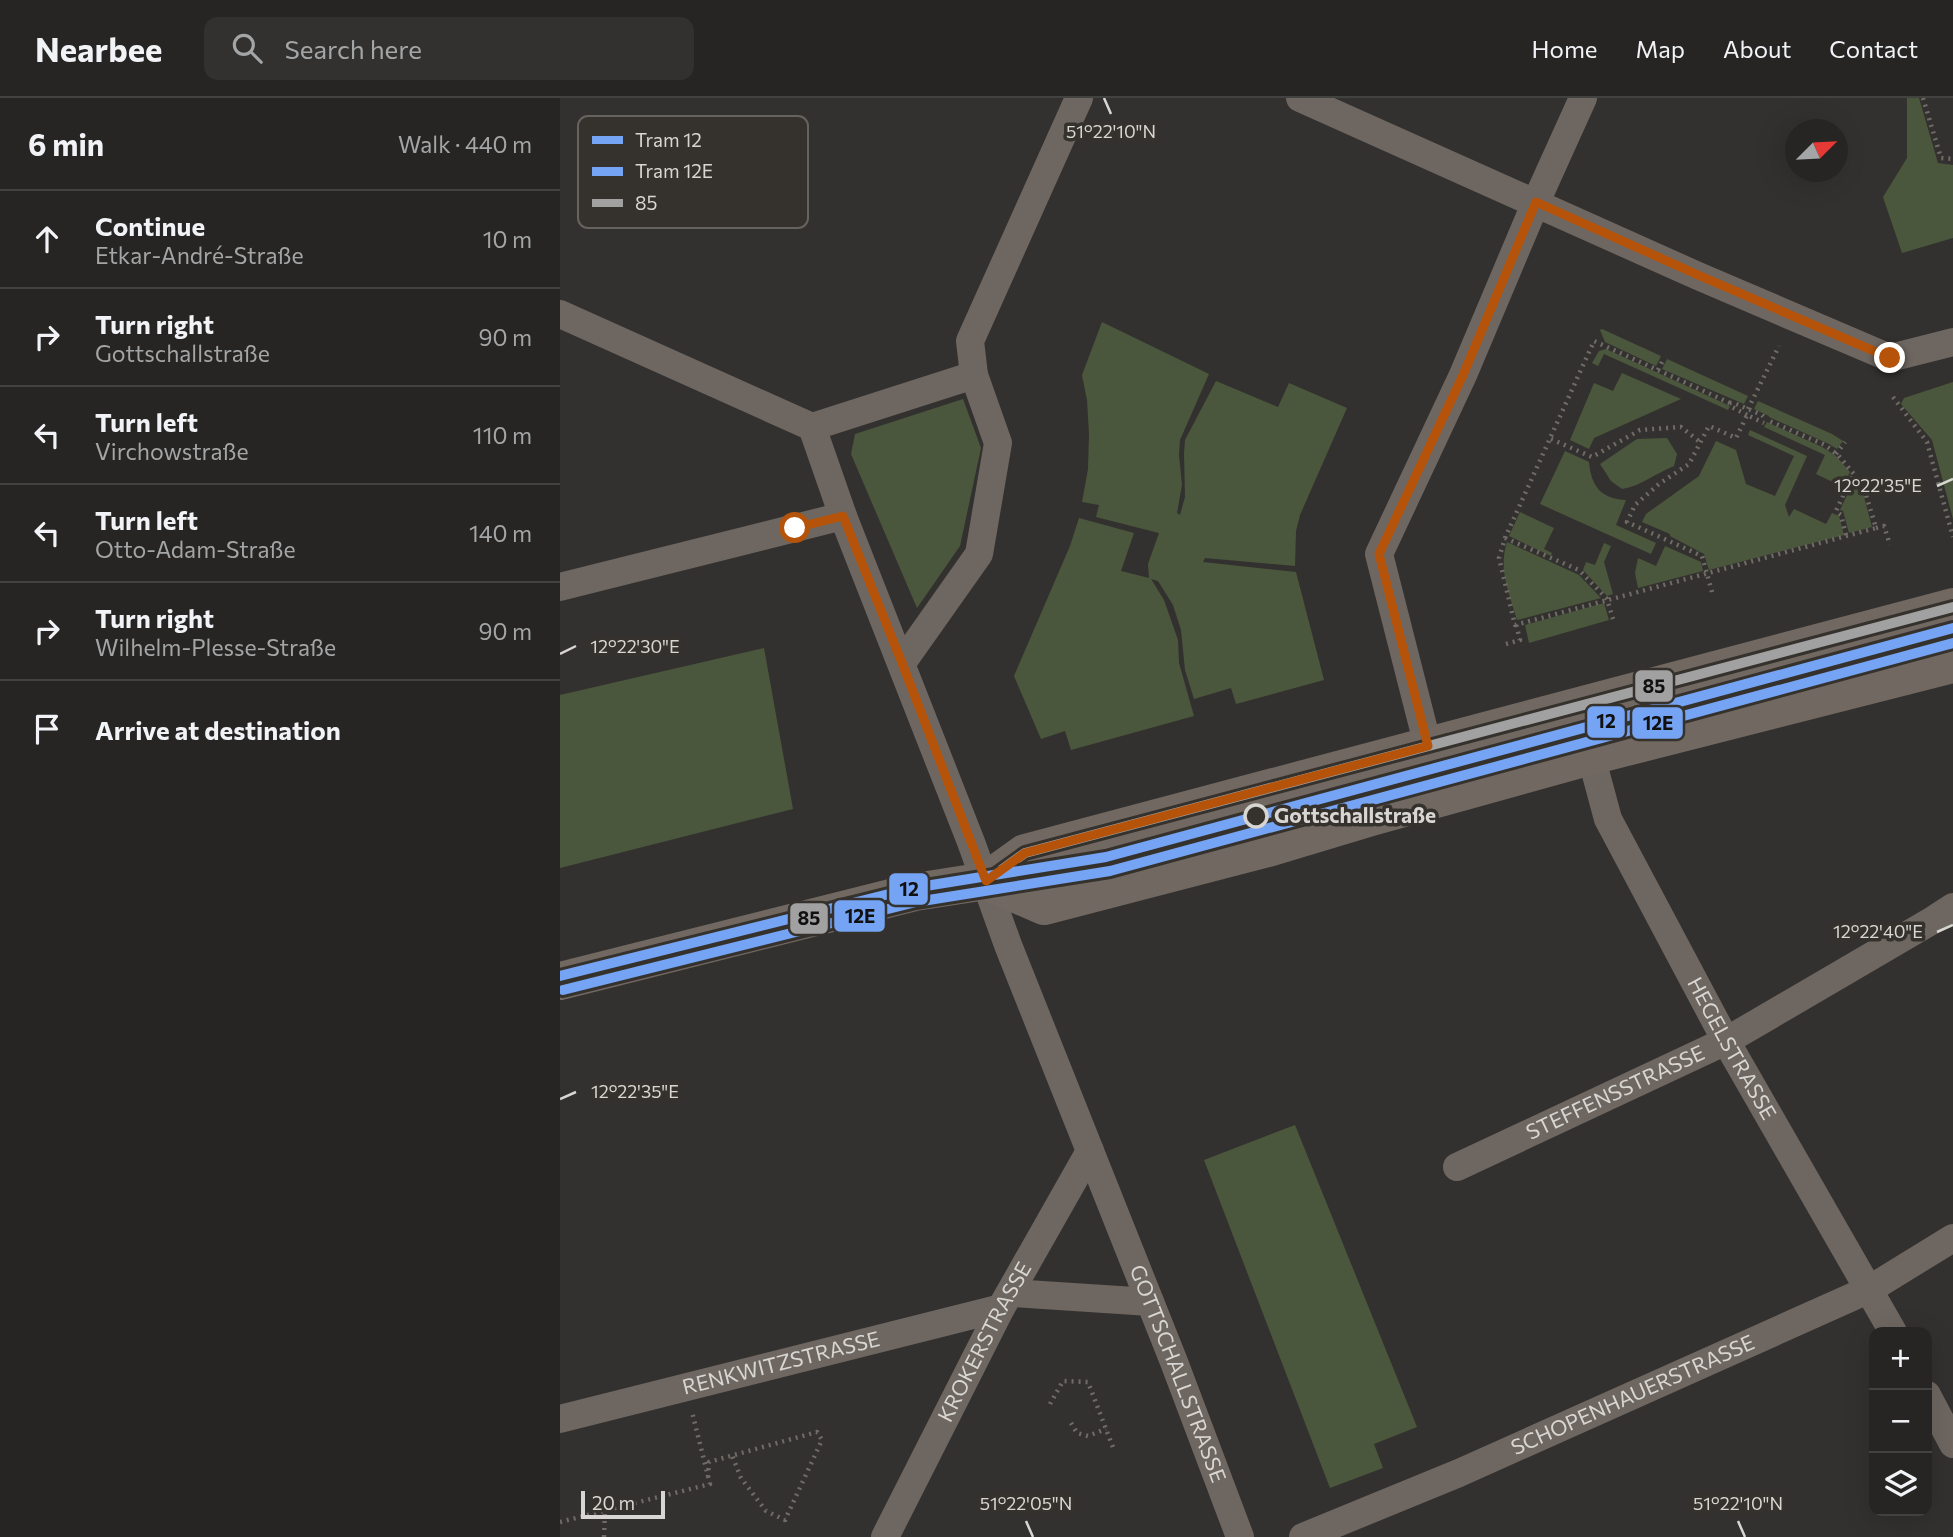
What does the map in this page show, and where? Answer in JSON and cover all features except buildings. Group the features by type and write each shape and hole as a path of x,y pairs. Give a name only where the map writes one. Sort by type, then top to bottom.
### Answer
{"main road":[{"path":"560,981 915,892 986,881 1025,853 1953,607"},
{"path":"986,881 1044,906 1268,848 1591,756 1953,664"}],"street":[{"path":"902,663 979,554 998,443 974,375 970,341 1079,98"},
{"path":"1300,98 1890,358 1953,342"},
{"path":"1428,746 1379,554 1463,375 1583,98"},
{"path":"560,314 812,427 974,375"},
{"name":"GOTTSCHALLSTRASSE","path":"812,427 843,516 986,881 1008,946 1240,1537"},
{"path":"560,587 843,516"},
{"name":"HEGELSTRASSE","path":"1591,756 1608,819 1726,1041 1890,1327"},
{"name":"STEFFENSSTRASSE","path":"1457,1167 1726,1041 1953,906"},
{"name":"KROKERSTRASSE","path":"884,1537 1006,1300 1090,1151"},
{"name":"SCHOPENHAUERSTRASSE","path":"1303,1537 1459,1473 1870,1289 1953,1238"},
{"name":"RENKWITZSTRASSE","path":"560,1419 1006,1300 1150,1302"},
{"path":"1932,1404 1953,1444"}],"path":[{"path":"1923,98 1941,158 1953,159"},
{"path":"1506,644 1520,640 1499,558 1505,538 1594,341 1825,445 1854,473 1864,489 1876,528"},
{"path":"1712,593 1702,556 1627,522 1635,505 1659,484 1689,464 1709,426 1736,438 1779,346"},
{"path":"1658,370 1664,358"},
{"path":"1893,397 1927,442 1953,537"},
{"path":"1551,439 1592,457 1640,430 1681,426 1700,442"},
{"path":"1836,454 1845,442"},
{"path":"1846,536 1841,515 1836,511 1854,473"},
{"path":"1864,489 1875,483"},
{"path":"1516,624 1884,526 1890,545"},
{"path":"1505,538 1579,570 1607,599 1613,619"},
{"path":"1050,1404 1063,1381 1088,1382 1114,1450"},
{"path":"560,1522 710,1484 686,1387"},
{"path":"1071,1423 1077,1433 1088,1436 1106,1429"},
{"path":"708,1477 709,1462 733,1455 817,1432 822,1440 785,1520 766,1511 741,1478 733,1455"},
{"path":"604,1537 605,1511"}],"green space":[{"path":"1907,98 1919,98 1938,163 1953,165 1953,238 1902,253 1883,197 1907,158"},
{"path":"1102,322 1209,374 1180,440 1182,485 1177,513 1180,515 1185,497 1185,440 1216,381 1278,407 1289,383 1347,408 1300,515 1296,531 1295,566 1205,558 1203,562 1296,572 1324,680 1236,704 1231,688 1194,699 1185,670 1181,630 1173,605 1158,581 1151,579 1164,600 1178,640 1179,663 1194,716 1071,750 1065,731 1041,739 1014,676 1070,546 1079,518 1134,533 1121,571 1149,578 1148,564 1159,533 1096,517 1099,505 1082,502 1088,469 1089,434 1082,375"},
{"path":"1600,330 1661,356 1656,366 1605,342"},
{"path":"1606,349 1730,406 1728,410 1604,354 1598,366 1592,363 1599,351"},
{"path":"1667,359 1748,396 1744,404 1662,369"},
{"path":"1622,373 1681,399 1594,438 1589,449 1570,440 1594,383 1613,391"},
{"path":"1953,382 1953,519 1932,440 1901,404 1904,398"},
{"path":"963,399 981,448 960,546 917,608 851,454 855,434"},
{"path":"1758,401 1843,441 1837,449 1769,417 1754,409"},
{"path":"1767,422 1835,455 1850,472 1843,487 1816,474 1825,455 1764,427"},
{"path":"1750,430 1807,456 1785,505 1789,517 1794,509 1826,524 1832,513 1839,516 1844,535 1709,570 1704,554 1670,534 1642,522 1646,514 1699,476 1716,441 1736,450 1746,484 1775,496 1794,456 1748,435"},
{"path":"1667,438 1677,454 1674,466 1636,485 1622,489 1611,481 1600,464 1637,439"},
{"path":"1565,451 1589,462 1592,478 1599,490 1610,497 1626,500 1616,525 1656,543 1651,554 1540,504"},
{"path":"1855,478 1863,493 1872,527 1849,533 1843,511 1840,510"},
{"path":"1520,512 1554,528 1544,549 1552,553 1551,556 1509,536"},
{"path":"1507,542 1579,575 1601,598 1517,620 1504,572"},
{"path":"1604,543 1611,546 1604,562 1613,594 1607,596 1583,570 1586,562 1595,565"},
{"path":"1665,546 1701,562 1703,571 1638,588 1635,573 1638,558 1656,566"},
{"path":"1604,603 1609,620 1529,643 1525,625"},
{"path":"764,648 793,809 560,868 560,695"},
{"path":"1295,1125 1417,1427 1374,1444 1383,1468 1330,1488 1204,1160"}],"tram line":[{"name":"12","path":"560,976 913,888 1106,857 1953,628"},
{"name":"12E","path":"563,990 916,902 1110,871 1953,643"}],"transit line":[{"name":"85","path":"560,981 915,892 986,881 1025,853 1953,607"}],"place":[{"name":"Gottschallstraße","path":"1256,816"}],"route":[{"path":"795,528 843,516 986,881 1025,853 1428,746 1379,554 1463,375 1536,202 1890,358"}]}
